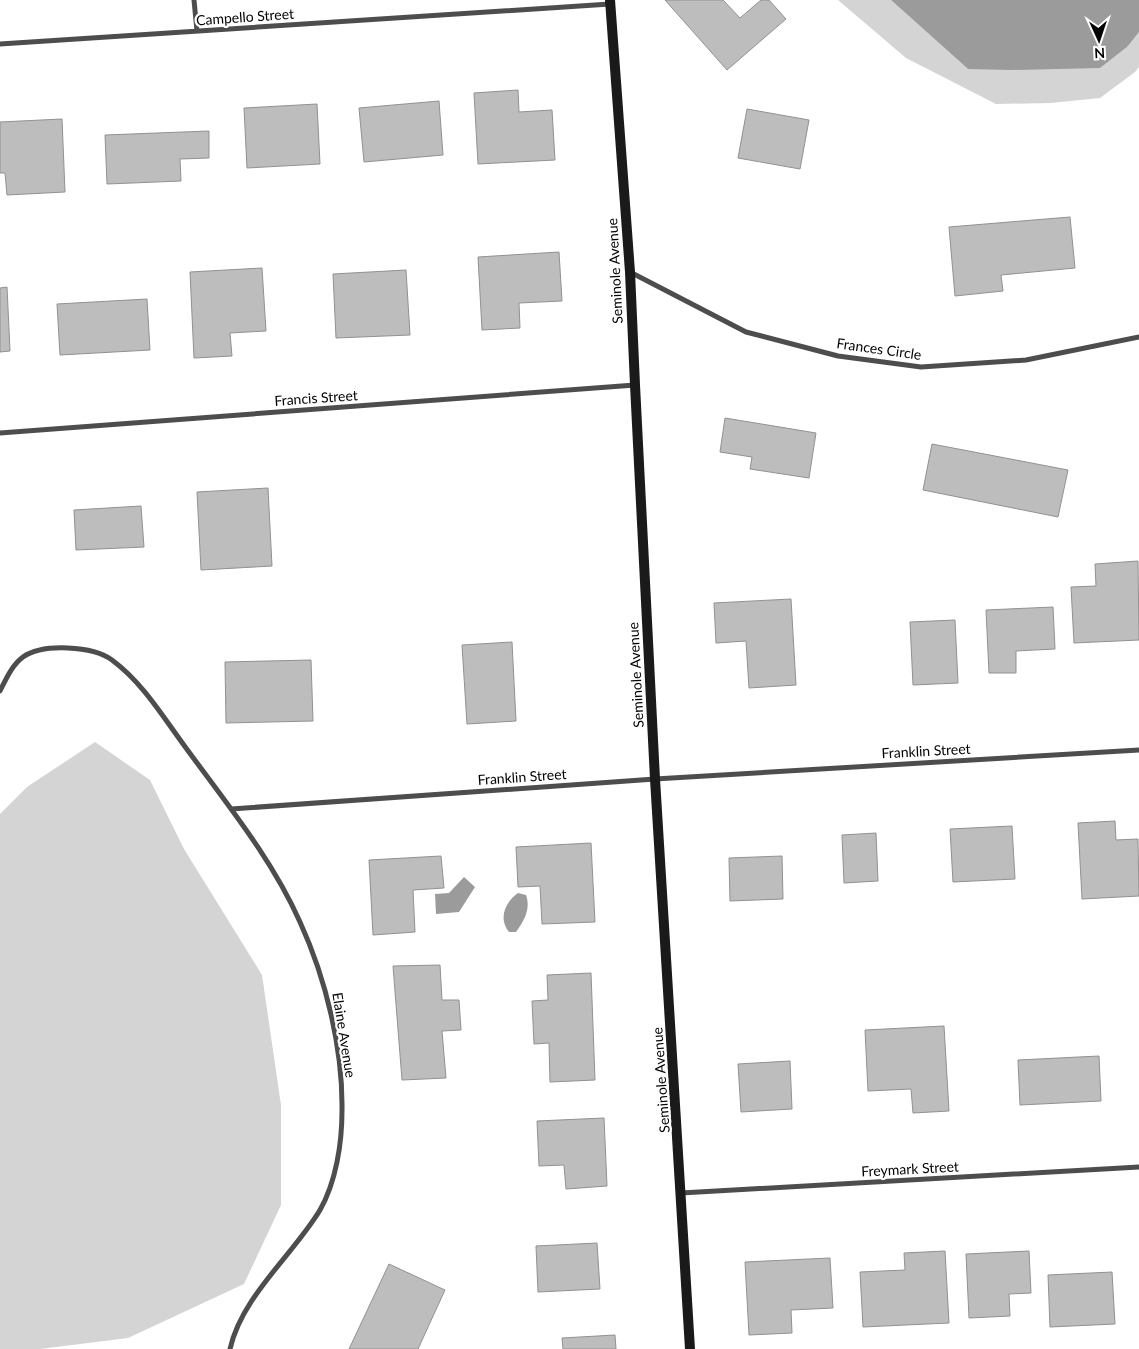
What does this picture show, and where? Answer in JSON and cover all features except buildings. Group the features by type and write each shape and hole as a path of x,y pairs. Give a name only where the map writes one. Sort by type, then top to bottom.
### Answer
{"street":[{"path":"194,0 196,31"},
{"name":"Campello Street","path":"0,44 610,2"},
{"name":"Seminole Avenue","path":"610,2 630,272 655,779 682,1193 690,1349"},
{"name":"Frances Circle","path":"630,272 746,332 838,356 912,366 1026,360 1139,337"},
{"name":"Francis Street","path":"0,433 635,385"},
{"path":"0,691 9,672 24,656 49,648 77,647 110,658 135,679 231,808"},
{"name":"Franklin Street","path":"231,808 655,779 1139,750"},
{"name":"Elaine Avenue","path":"230,1349 234,1334 254,1300 321,1209 336,1169 342,1112 338,1053 326,990 301,922 273,870 231,808"},
{"name":"Freymark Street","path":"682,1193 1139,1167"}],"shaded area":[{"path":"838,0 891,0 968,69 1128,46 1139,32 1139,67 1100,98 1051,103 996,104 906,58"},
{"path":"891,0 1139,0 1139,32 1128,46 1100,68 968,69"},
{"path":"95,742 150,780 184,849 262,975 281,1105 281,1205 244,1284 128,1338 40,1349 0,1349 0,814 27,787"},
{"path":"464,877 475,887 459,912 436,914 435,894 449,893"},
{"path":"518,893 526,895 527,910 516,932 509,932 504,922 504,911"}]}
